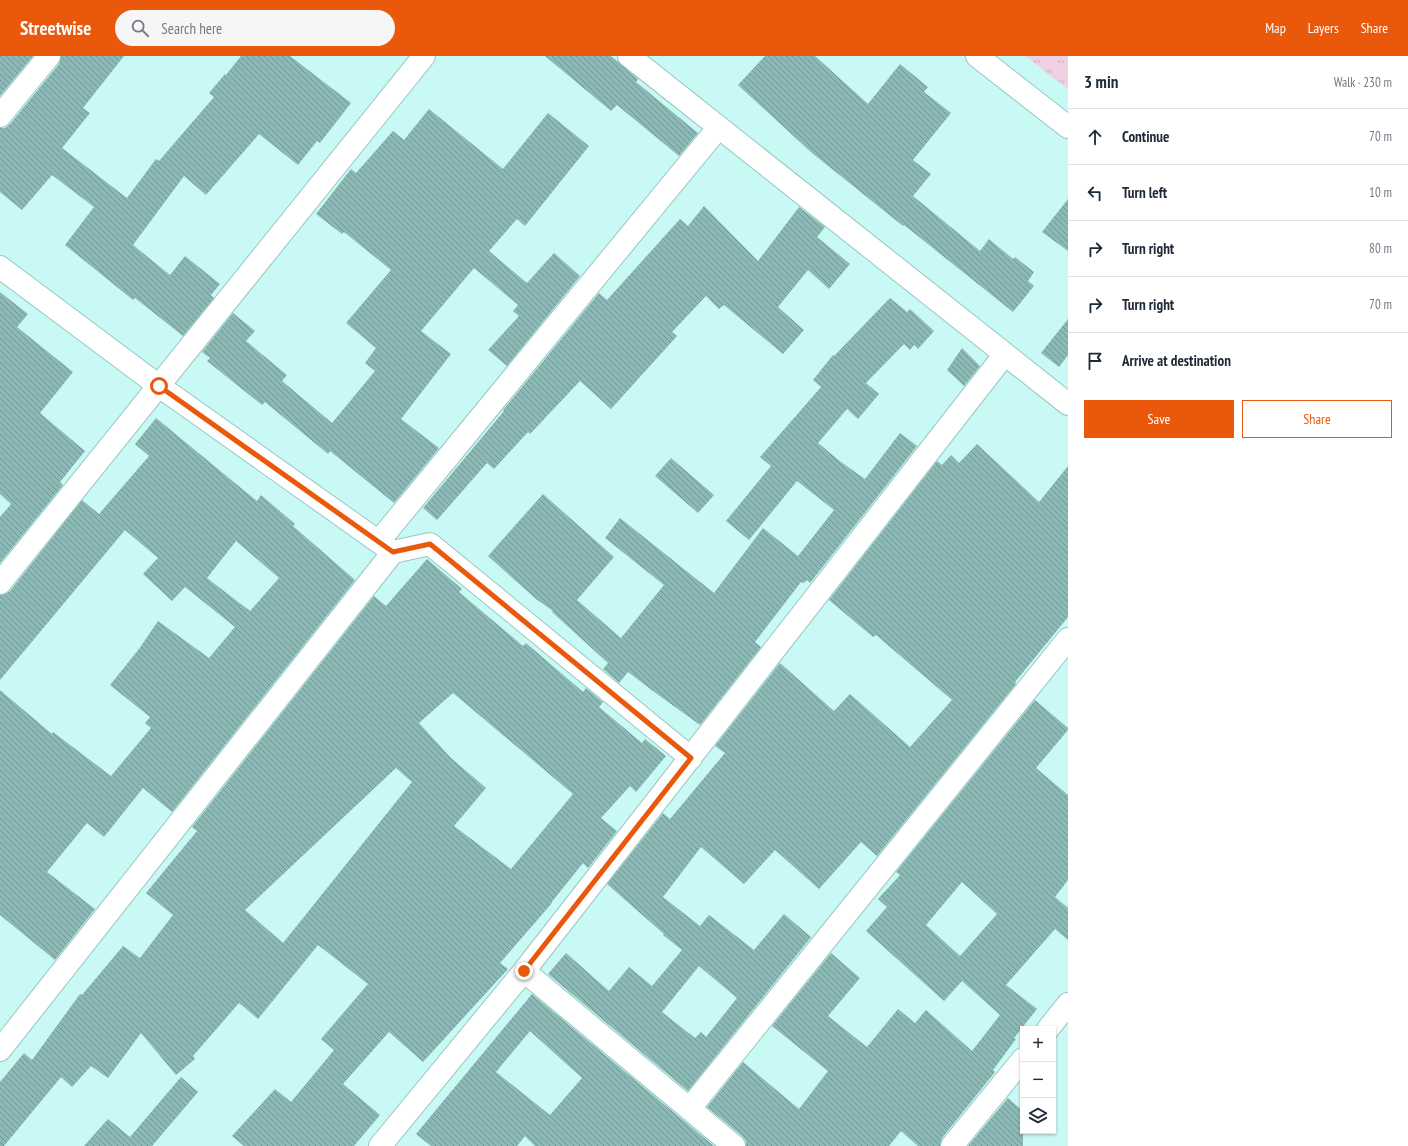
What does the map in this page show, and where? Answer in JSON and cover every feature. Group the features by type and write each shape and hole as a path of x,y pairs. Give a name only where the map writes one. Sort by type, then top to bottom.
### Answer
{"street":[{"path":"0,116 49,56"},
{"path":"0,583 424,56"},
{"path":"628,56 1068,404"},
{"path":"978,56 1068,127"},
{"path":"0,1050 386,546 719,127"},
{"path":"0,267 159,386 386,546 430,544 691,758"},
{"path":"380,1146 524,971 1005,354"},
{"path":"690,1108 1068,639"},
{"path":"524,971 734,1146"},
{"path":"1050,1026 1068,1004"},
{"path":"952,1146 1021,1062"}],"green space":[{"path":"1025,56 1068,56 1068,89"}],"building":[{"path":"0,56 33,56 0,96"},
{"path":"61,56 124,56 83,108 90,113 62,148 127,198 156,159 159,161 214,97 209,93 241,56 290,56 351,103 320,143 317,141 298,165 259,134 206,195 184,176 133,245 170,275 185,256 220,284 211,295 214,298 183,336 135,298 133,300 65,245 94,207 52,175 22,210 0,192 0,128 5,128 10,124 59,64"},
{"path":"545,56 611,56 638,79 636,82 698,133 679,156 617,105 611,111"},
{"path":"765,56 815,56 868,104 900,64 928,87 924,92 951,113 913,160 931,174 913,196 980,251 989,239 1013,259 1015,257 1034,272 1028,281 1034,286 1013,312 812,153 738,85"},
{"path":"429,109 503,169 548,113 589,146 525,226 517,219 489,251 527,283 554,253 580,276 507,366 488,350 519,316 513,311 518,305 474,268 421,331 451,354 401,419 439,448 394,503 330,451 328,454 265,402 262,405 207,361 210,358 202,352 233,313 255,331 246,341 287,375 282,381 332,423 375,371 365,363 376,348 346,323 391,270 344,232 342,234 316,214 351,169 356,173 393,131 404,140"},
{"path":"1068,199 1068,251 1042,232"},
{"path":"704,206 758,261 799,207 825,227 817,237 850,264 829,289 808,270 778,307 804,330 783,354 724,305 719,309 706,296 672,332 677,336 611,409 580,381 530,434 528,432 494,469 487,463 437,520 423,508 504,411 503,410 599,293 607,300 680,219 688,226"},
{"path":"0,292 28,314 17,327 73,372 40,413 85,451 60,482 63,485 0,563 0,517 11,504 0,494"},
{"path":"890,298 907,312 910,309 934,331 918,349 914,345 910,350 904,344 866,383 879,394 858,419 847,409 818,443 865,479 900,433 917,446 810,583 807,580 804,583 801,582 755,642 761,647 700,725 628,672 619,683 603,669 608,663 552,612 553,611 536,599 488,556 543,494 614,557 577,600 621,638 664,585 605,538 620,518 714,593 763,528 798,556 834,510 797,481 749,540 726,521 771,466 760,457 821,387 813,380 833,355 834,356"},
{"path":"1068,319 1068,355 1059,367 1041,353"},
{"path":"962,348 980,366 964,386 947,370"},
{"path":"156,418 257,501 261,495 295,524 293,526 355,580 172,812 143,788 104,837 87,823 47,872 95,909 55,960 0,915 0,690 52,734 53,732 111,776 151,728 145,723 150,717 110,685 139,649 158,621 209,658 235,627 185,587 172,601 143,574 158,558 125,530 0,680 0,595 10,591 82,500 99,514 149,456 135,444","holes":["236,541 279,578 250,611 207,578"]},
{"path":"977,444 1039,502 1068,466 1068,617 1015,682 1016,684 877,856 861,842 819,889 775,850 744,884 701,847 663,897 700,926 709,915 754,950 784,914 811,937 688,1091 548,974 566,953 609,991 629,967 652,986 682,950 663,935 664,934 607,884 663,813 670,819 725,753 715,746 780,663 834,711 850,694 910,747 952,700 876,635 873,637 829,600 937,461 942,465 951,455 959,463","holes":["699,966 737,998 706,1037 701,1032 695,1038 662,1012"]},
{"path":"671,458 714,495 698,513 655,476"},
{"path":"427,559 462,589 459,592 523,646 526,643 583,692 586,688 603,702 599,707 642,743 645,739 666,756 636,792 630,786 601,818 617,831 588,868 583,863 552,903 500,963 508,969 423,1062 389,1032 343,1084 380,1115 354,1146 244,1146 232,1136 275,1089 291,1102 334,1050 321,1039 368,984 318,945 258,1019 239,1003 193,1056 195,1059 176,1075 141,1033 108,1078 91,1066 72,1087 61,1077 4,1146 0,1146 0,1082 24,1053 32,1060 80,994 82,995 123,946 140,958 173,915 146,893 197,831 192,827 374,596 386,606","holes":["453,693 573,794 511,869 454,826 486,788 451,758 419,723","396,768 412,782 283,943 245,910"]},
{"path":"1035,700 1068,728 1068,730 1036,768 1068,795 1068,880 1055,897 1068,908 1068,940 1055,929 1006,985 1037,1009 1024,1026 1020,1026 1020,1030 1014,1038 1016,1039 993,1070 995,1072 942,1138 940,1146 918,1146 901,1131 889,1146 746,1146 746,1141 742,1136 707,1107 743,1062 799,1109 828,1071 772,1026 831,953 860,978 828,1016 867,1047 898,1009 915,1023 926,1010 972,1051 1000,1015 962,981 944,1001 866,931 887,907 878,899 900,875 896,872","holes":["962,882 997,914 960,956 926,925"]},
{"path":"532,994 714,1146 535,1146 525,1136 517,1146 431,1146 416,1134","holes":["530,1031 582,1078 550,1115 496,1072"]},
{"path":"181,1077 198,1092 152,1146 84,1146 108,1119 130,1137"},
{"path":"1008,1098 1020,1108 1020,1134 1023,1134 1023,1146 968,1146"}],"route":[{"path":"159,386 393,552 430,544 691,758 524,971"}]}
